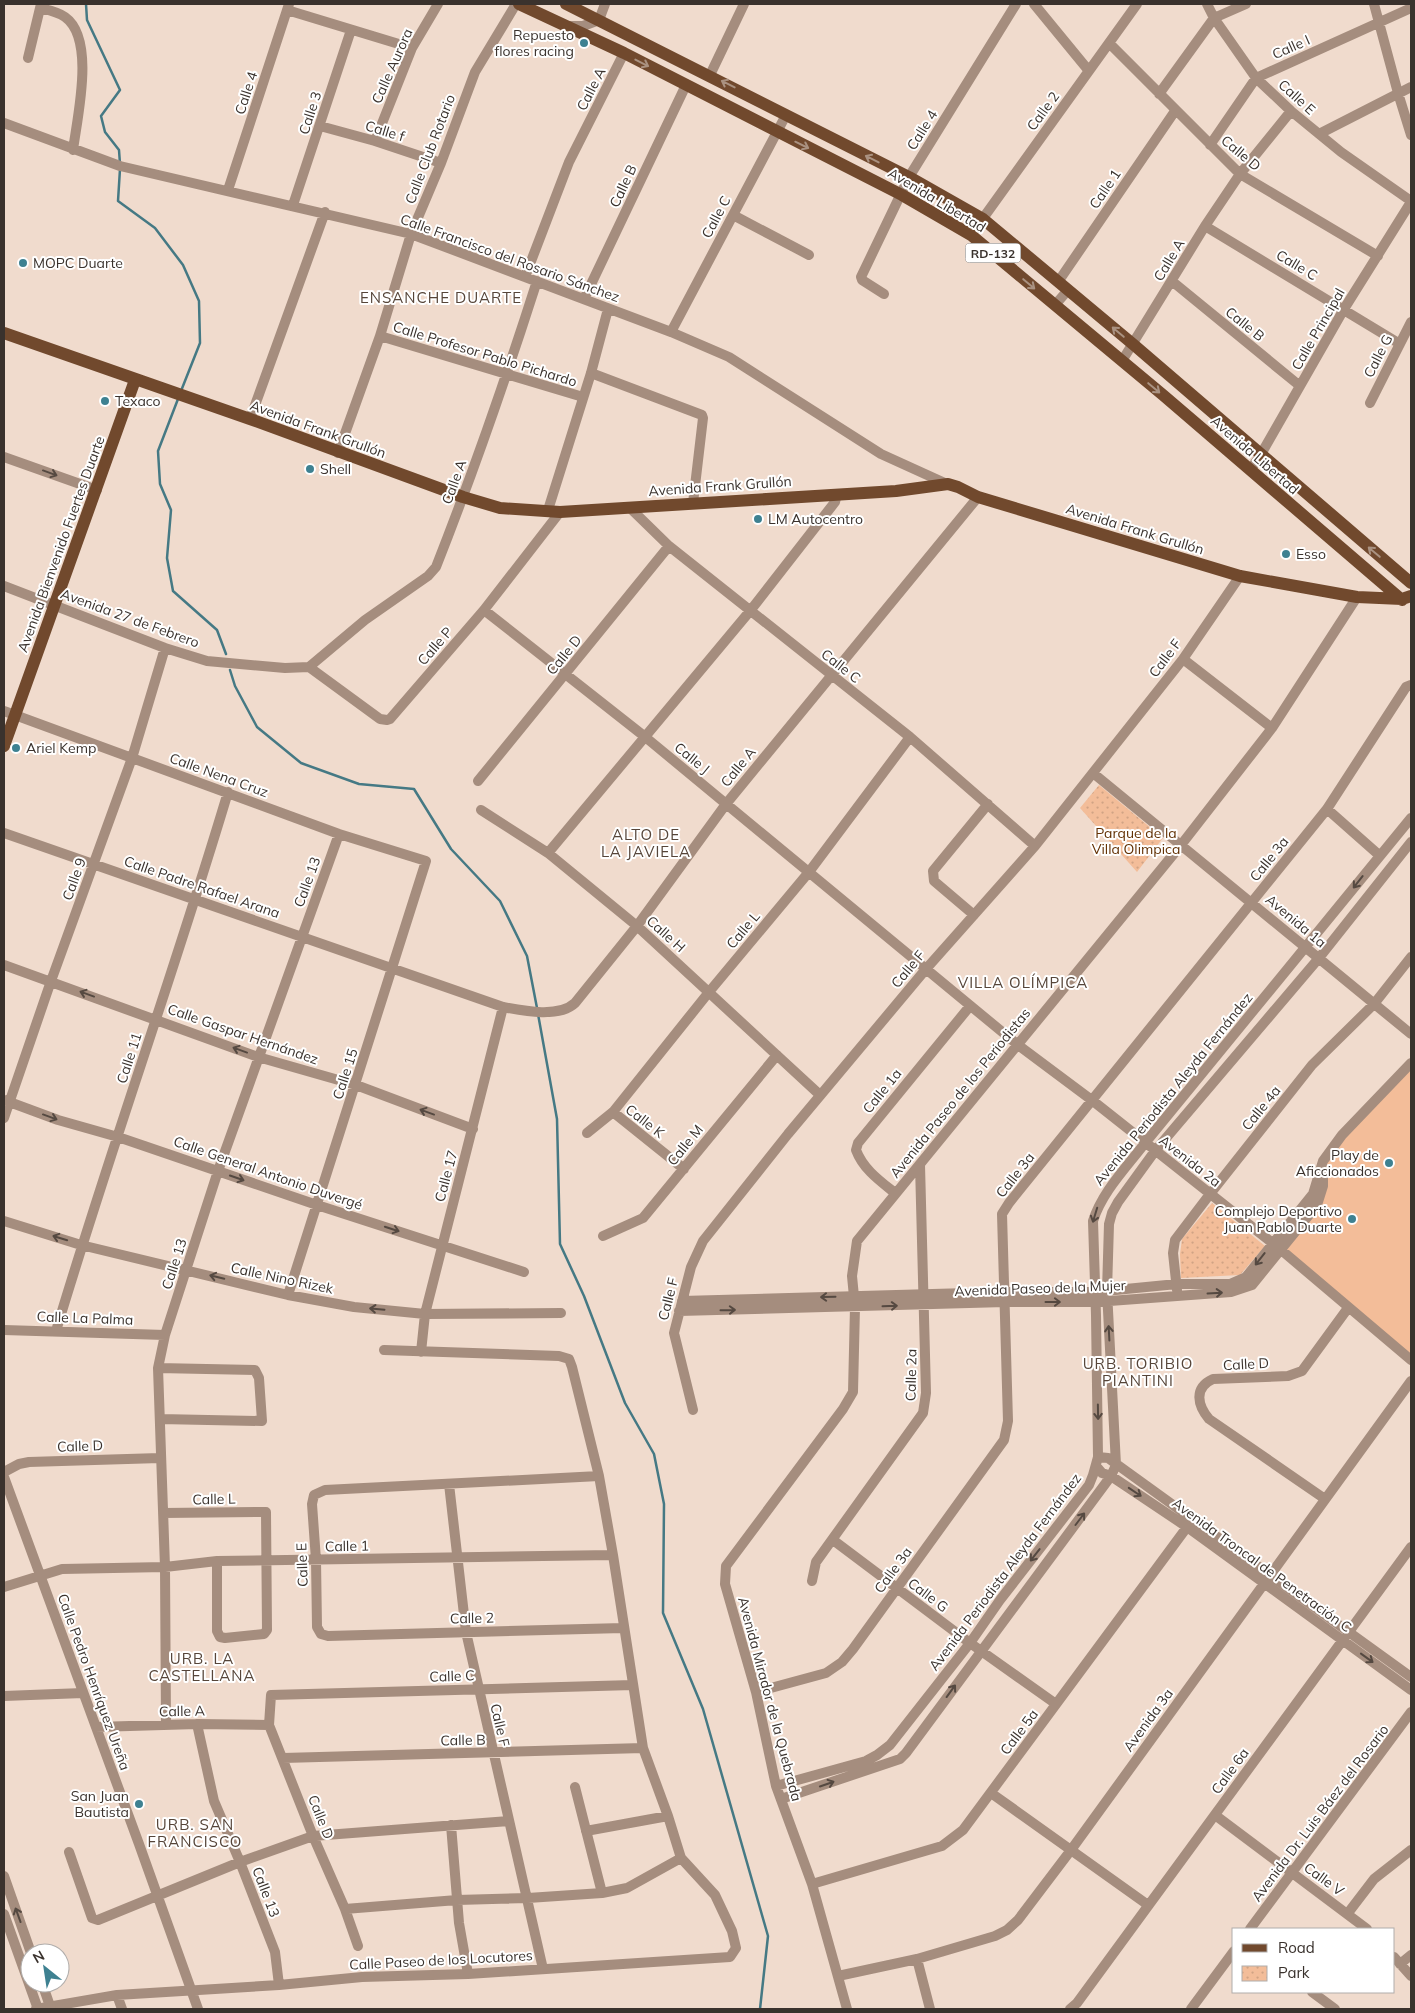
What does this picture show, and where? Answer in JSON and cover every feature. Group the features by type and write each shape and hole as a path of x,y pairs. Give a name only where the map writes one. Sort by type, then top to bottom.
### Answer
{"main road":[{"name":"Avenida Libertad","path":"518,4 624,53 902,195 970,235 1408,600"},
{"name":"Avenida Libertad","path":"566,4 909,177 983,219 1134,345 1260,456 1411,584"},
{"path":"4,326 41,346"},
{"path":"4,333 41,346"},
{"name":"Avenida Frank Grullón","path":"41,346 250,419 338,453 500,508 554,511 629,507 896,491 948,484 978,497 1240,576 1357,597 1408,600"},
{"name":"Avenida Bienvenido Fuertes Duarte","path":"4,746 9,713 55,606 135,380"}],"street":[{"name":"Calle Aurora","path":"375,141 412,48 438,4"},
{"name":"Calle Club Rotario","path":"338,453 380,336 411,234 441,163 475,72 518,4"},
{"path":"565,26 582,26 599,20 605,4"},
{"path":"710,75 744,4"},
{"name":"Calle 4","path":"884,294 862,280 861,277 909,177 1016,4"},
{"path":"1034,4 1089,71"},
{"name":"Calle 2","path":"970,235 1138,4"},
{"name":"Calle E","path":"1207,4 1214,18 1256,78 1291,112 1341,152 1411,202"},
{"path":"1159,94 1214,18 1246,4"},
{"path":"1374,4 1411,134"},
{"path":"28,58 40,6 65,17 73,25 79,38 83,73 73,150"},
{"path":"288,7 351,30 412,48"},
{"name":"Calle 4","path":"228,190 288,7"},
{"name":"Calle I","path":"1256,78 1411,8"},
{"name":"Calle 3","path":"293,205 351,30"},
{"name":"Calle D","path":"1109,44 1240,174 1378,256"},
{"name":"Calle A","path":"525,277 569,162 624,53"},
{"path":"1210,145 1256,78"},
{"name":"Calle B","path":"584,299 686,85"},
{"name":"Calle E","path":"1319,134 1411,87"},
{"name":"Calle 1","path":"1056,306 1063,286 1175,111"},
{"name":"Calle A","path":"1122,361 1134,345 1206,226 1240,174 1291,112"},
{"name":"Calle C","path":"671,332 786,115"},
{"name":"Calle Francisco del Rosario Sánchez","path":"4,123 120,166 325,212 411,234 671,332 729,357 881,454 948,484"},
{"name":"Calle f","path":"320,126 375,141 441,163"},
{"name":"Calle Principal","path":"1250,470 1260,456 1344,310 1411,202"},
{"path":"250,419 325,212"},
{"path":"733,215 809,256"},
{"name":"Calle C","path":"1206,226 1400,344"},
{"name":"Calle A","path":"309,667 365,620 433,572 463,497 507,374 537,282"},
{"name":"Calle B","path":"1172,282 1300,386"},
{"path":"554,511 608,309"},
{"name":"Calle G","path":"1370,403 1411,322"},
{"name":"Calle Profesor Pablo Pichardo","path":"380,336 583,397"},
{"path":"591,373 702,415 693,503"},
{"path":"4,457 97,490"},
{"path":"548,853 750,611 835,502 838,494"},
{"name":"Calle A","path":"504,1007 531,1013 567,1009 575,1003 637,926 726,804 978,497"},
{"name":"Calle C","path":"629,507 669,546 910,737 1035,846"},
{"name":"Calle P","path":"309,667 380,719 387,720 484,610 554,511"},
{"name":"Calle D","path":"478,781 669,546"},
{"name":"Calle F","path":"692,1410 674,1333 691,1267 704,1242 742,1190 820,1095 926,969 1035,846 1093,774 1183,659 1240,576"},
{"name":"Avenida 27 de Febrero","path":"4,586 165,648 207,661 285,668 309,667"},
{"name":"Avenida Paseo de los Periodistas","path":"726,1566 843,1409 853,1392 855,1307 852,1276 857,1241 1181,845 1272,728 1357,597"},
{"name":"Calle J","path":"484,610 644,736 926,969"},
{"name":"Calle 9","path":"4,1118 6,1101 132,758 165,648"},
{"path":"1183,659 1272,728"},
{"name":"Calle 3a","path":"756,1692 826,1673 842,1662 1004,1440 1008,1421 1002,1214 1327,809 1401,694 1406,687 1411,685"},
{"name":"Calle Nena Cruz","path":"9,713 339,834 426,861"},
{"name":"Calle L","path":"588,1133 612,1112 809,872 910,737"},
{"name":"Avenida 1a","path":"1093,774 1252,901 1411,1034"},
{"name":"Calle 11","path":"56,1331 81,1245 196,899 228,792"},
{"path":"974,915 934,881 932,876 933,872 988,804"},
{"path":"1327,809 1379,855"},
{"name":"Calle H","path":"481,810 548,853 637,926 820,1095"},
{"name":"Avenida Periodista Aleyda Fernández","path":"776,1786 866,1761 890,1745 970,1643 1000,1600 1089,1485 1097,1461 1093,1221 1103,1198 1145,1143 1411,818"},
{"name":"Calle Padre Rafael Arana","path":"4,833 504,1007"},
{"name":"Calle 13","path":"166,1725 165,1567 158,1368 165,1335 218,1172 339,834"},
{"name":"Avenida Periodista Aleyda Fernández","path":"781,1799 900,1759 1111,1476 1116,1465 1107,1296 1109,1224 1112,1213 1155,1151 1319,958 1411,842"},
{"name":"Calle 15","path":"288,1295 426,861"},
{"name":"Calle 4a","path":"1177,1296 1173,1253 1175,1240 1312,1066 1374,1004 1411,957"},
{"name":"Calle Gaspar Hernández","path":"4,965 258,1056 356,1086 473,1129"},
{"name":"Avenida 2a","path":"926,969 1018,1045 1093,1100 1276,1247 1411,1360"},
{"name":"Calle 1a","path":"895,1194 868,1170 859,1159 856,1150 858,1143 970,1006"},
{"name":"Calle 17","path":"421,1352 425,1314 504,1007"},
{"name":"Calle M","path":"602,1236 643,1218 777,1055"},
{"name":"Avenida Paseo de la Mujer","path":"1107,1296 1177,1284 1230,1284 1246,1277 1317,1205 1323,1186 1323,1161 1342,1135 1411,1063"},
{"name":"Calle General Antonio Duvergé","path":"6,1101 58,1120 118,1137 317,1205 524,1272"},
{"name":"Calle K","path":"612,1112 684,1169"},
{"name":"Calle 2a","path":"812,1581 816,1562 923,1412 926,1393 920,1165"},
{"name":"Calle Nino Rizek","path":"4,1221 81,1245 288,1295 354,1307 425,1314 561,1313"},
{"name":"Avenida Paseo de la Mujer","path":"679,1311 855,1307 923,1300 1005,1297 1177,1296 1231,1292 1252,1285 1276,1247"},
{"name":"Avenida Paseo de la Mujer","path":"682,1301 854,1296 923,1300"},
{"name":"Calle D","path":"1325,1499 1209,1419 1200,1409 1200,1393 1205,1382 1212,1379 1288,1376 1302,1371 1348,1308"},
{"name":"Calle La Palma","path":"4,1330 165,1335"},
{"path":"345,1909 457,1900 528,1898 602,1892 627,1888 681,1858 643,1748 613,1556 598,1476 569,1359 559,1356 384,1350"},
{"path":"158,1368 254,1370 259,1378 262,1421 160,1420"},
{"name":"Avenida 3a","path":"838,1976 917,1959 996,1936 1007,1930 1018,1920 1071,1850 1411,1380"},
{"name":"Calle D","path":"4,1472 19,1464 29,1462 160,1458"},
{"name":"Avenida Troncal de Penetración C","path":"1190,1523 1111,1476 1105,1475 1097,1461 1108,1458 1190,1523 1267,1579 1346,1636 1411,1677"},
{"path":"449,1484 598,1476"},
{"name":"Calle Pedro Henríquez Ureña","path":"4,1477 198,2009"},
{"name":"Calle E","path":"321,1634 317,1627 316,1560 312,1504 314,1495 324,1490 449,1484"},
{"name":"Calle F","path":"449,1484 466,1632 492,1753 528,1898 543,1969"},
{"name":"Calle L","path":"162,1513 266,1512 267,1560"},
{"name":"Calle 5a","path":"812,1884 942,1846 963,1830 1190,1523"},
{"name":"Calle G","path":"833,1540 970,1643 1056,1704"},
{"name":"Calle 6a","path":"1070,2009 1077,2003 1411,1547"},
{"name":"Calle 1","path":"4,1587 62,1569 165,1567 216,1561 613,1556"},
{"path":"216,1561 218,1631 220,1637 225,1638 259,1635 264,1634 267,1630 267,1560"},
{"name":"Avenida Mirador de la Quebrada","path":"726,1566 725,1584 756,1692 776,1786 812,1884 847,2009"},
{"name":"Calle 2","path":"321,1634 328,1636 623,1628"},
{"name":"Avenida Troncal de Penetración C","path":"1346,1636 1411,1690"},
{"name":"Calle C","path":"271,1695 633,1685"},
{"path":"4,1696 83,1693"},
{"name":"Calle D","path":"271,1695 269,1725 313,1836 345,1909 358,1946"},
{"name":"Avenida Dr. Luis Báez del Rosario","path":"1251,1928 1411,1712"},
{"name":"Calle A","path":"96,1727 197,1724 269,1725"},
{"name":"Calle 13","path":"197,1724 214,1801 275,1952 279,1985"},
{"name":"Calle B","path":"283,1758 643,1748"},
{"path":"575,1787 602,1892"},
{"path":"991,1793 1148,1906"},
{"name":"Calle V","path":"1215,1815 1367,1928"},
{"path":"586,1831 668,1816"},
{"path":"69,1852 94,1920 240,1862 313,1836 509,1821"},
{"path":"451,1825 459,1923 468,1974"},
{"path":"1348,1913 1374,1879 1411,1850"},
{"name":"Calle Paseo de los Locutores","path":"37,2009 117,1995 362,1978 468,1974 730,1957 736,1948 732,1931 715,1895 681,1858"},
{"path":"4,1876 27,1943"},
{"path":"4,1914 37,2009"},
{"path":"1192,2009 1232,1954"},
{"path":"1411,1954 1397,1960 1411,1976"},
{"path":"917,1959 930,2009"},
{"path":"46,1993 51,2007"},
{"path":"1313,1993 1335,2009"},
{"path":"117,1995 122,2009"}],"green space":[{"name":"Parque de la Villa Olimpica","path":"1099,785 1163,838 1137,872 1080,808"},
{"name":"Complejo Deportivo Juan Pablo Duarte","path":"1411,1062 1411,1356 1272,1244 1313,1194 1323,1161"},
{"path":"1212,1203 1265,1246 1240,1275 1181,1278 1180,1254 1182,1239"}],"waterway":[{"path":"86,4 87,20 120,90 101,116 105,132 119,150 120,164"},
{"path":"120,169 118,201 155,228 183,265 199,301 200,343 181,391"},
{"path":"178,399 158,451 160,484 171,510 167,558 173,591 217,630 226,654"},
{"path":"230,670 235,686 257,727 301,763 359,784 414,789 451,849 500,901 527,956 537,1008"},
{"path":"538,1014 557,1119 560,1244 584,1296 625,1403 654,1454 664,1504 663,1613 703,1709 768,1936 760,2009"}],"place":[{"name":"Repuesto flores racing","path":"584,43"},
{"name":"MOPC Duarte","path":"23,263"},
{"name":"Texaco","path":"105,401"},
{"name":"Shell","path":"310,469"},
{"name":"LM Autocentro","path":"758,519"},
{"name":"Esso","path":"1286,554"},
{"name":"Ariel Kemp","path":"16,748"},
{"name":"Play de Aficcionados","path":"1389,1163"},
{"name":"Complejo Deportivo Juan Pablo Duarte","path":"1352,1219"},
{"name":"San Juan Bautista","path":"139,1804"}],"district":[{"name":"ENSANCHE DUARTE","path":"441,297"},
{"name":"ALTO DE LA JAVIELA","path":"646,842"},
{"name":"VILLA OLÍMPICA","path":"1023,982"},
{"name":"URB. TORIBIO PIANTINI","path":"1138,1372"},
{"name":"URB. LA CASTELLANA","path":"202,1666"},
{"name":"URB. SAN FRANCISCO","path":"195,1832"}]}
